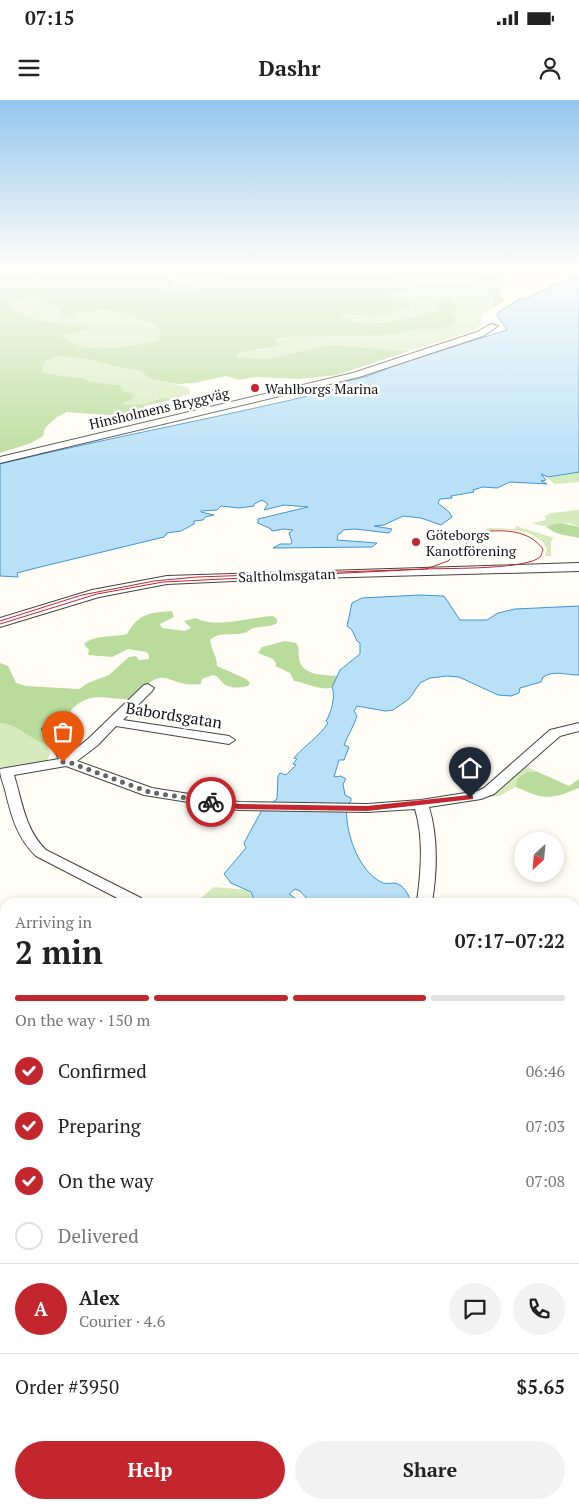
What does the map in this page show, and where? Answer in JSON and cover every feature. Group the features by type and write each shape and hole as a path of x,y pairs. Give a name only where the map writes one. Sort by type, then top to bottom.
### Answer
{"street":[{"name":"Hinsholmens Bryggväg","path":"0,460 356,375 478,335"},
{"name":"Saltholmsgatan","path":"0,622 97,593 146,583 186,578 579,567"},
{"path":"67,762 114,722 148,688"},
{"name":"Babordsgatan","path":"114,722 229,740"},
{"path":"128,898 41,853 35,848 25,835 3,773 67,762 158,794 239,806 349,808 421,804 481,795 489,791 555,733 565,728 579,727"},
{"path":"48,730 67,762"},
{"path":"421,804 425,814 425,898"}],"green space":[{"path":"0,335 66,335 61,336 82,346 108,348 158,341 159,335 384,335 282,337 275,340 279,344 278,346 239,353 236,357 267,359 330,345 409,351 337,375 298,379 256,377 240,380 226,376 194,383 177,384 151,379 141,371 94,360 60,356 45,361 42,372 120,385 123,391 133,394 132,399 123,403 126,405 144,404 166,397 171,400 144,406 145,409 121,416 67,412 57,417 45,428 43,436 31,443 0,453"},
{"path":"66,335 159,335 158,341 108,348 82,346 60,337"},
{"path":"461,335 409,351 330,345 267,359 236,357 239,353 267,349 275,339 282,337"},
{"path":"60,356 94,360 141,371 151,379 187,387 190,391 189,394 171,400 166,397 144,404 126,405 123,403 123,391 120,385 42,372 45,361"},
{"path":"579,472 579,482 555,484 547,478"},
{"path":"579,510 579,527 569,523 542,526 532,523 546,520 545,516 551,513"},
{"path":"561,523 579,527 579,538 557,533 546,526"},
{"path":"516,526 554,538 551,541 551,556 545,556 547,550 542,542 534,536 523,532 511,530 486,531 467,537 467,535 490,528 515,529"},
{"path":"172,611 174,617 160,624 162,628 185,631 191,628 184,621 196,618 213,622 233,622 273,616 277,619 277,623 272,625 254,628 240,634 222,635 210,640 217,666 246,679 250,683 248,686 231,687 213,675 202,679 201,684 180,683 166,678 153,680 133,699 100,697 86,700 79,704 71,710 71,717 60,729 61,734 56,740 46,744 13,726 0,723 0,663 8,666 16,683 26,686 79,689 88,683 109,675 129,657 136,656 139,660 149,659 147,652 128,649 112,657 88,655 89,650 84,644 99,637 127,634 131,627 145,615"},
{"path":"285,641 296,643 299,658 304,668 320,675 338,676 332,687 318,688 294,681 290,673 275,666 276,664 273,659 258,653 262,647"},
{"path":"0,723 13,726 46,744 50,753 48,759 40,764 0,768"},
{"path":"524,765 538,772 527,772 517,779 516,787 499,796 488,796"},
{"path":"527,772 538,772 569,786 579,779 579,788 561,795 547,797 534,794 516,787 517,779"},
{"path":"214,887 248,890 253,898 201,898"}],"water":[{"path":"492,335 579,335 579,472 548,477 541,474 546,480 541,481 547,484 510,482 497,488 483,487 473,490 474,492 440,499 438,503 452,517 441,525 421,518 403,516 384,525 374,526 392,529 389,533 355,529 343,530 338,534 337,540 377,543 372,547 273,548 280,544 291,544 289,533 293,530 272,531 258,523 258,519 308,507 284,505 264,510 268,504 262,500 254,504 254,506 239,508 221,506 217,510 201,511 214,515 205,517 203,520 194,521 194,524 181,531 167,533 164,537 17,573 18,577 0,576 0,464 333,390 338,387 335,384 368,376 401,363"},
{"path":"420,595 444,596 460,620 487,620 498,613 515,609 579,606 579,675 556,673 547,675 543,677 541,682 520,688 519,693 511,696 498,695 459,677 430,678 420,683 409,699 393,710 385,711 357,706 354,711 357,716 344,745 349,747 344,760 339,760 334,777 341,776 346,779 343,784 345,795 351,798 347,805 350,838 366,870 383,883 400,885 410,898 306,898 300,891 295,889 289,894 295,898 253,898 251,892 231,883 224,874 246,848 244,843 262,810 277,799 278,776 280,773 286,775 296,765 293,764 297,759 294,758 328,723 326,721 333,699 332,687 340,670 360,654 360,643 357,641 352,630 347,626 352,603 362,598"}],"tram line":[{"path":"491,531 520,533 538,543 543,549 541,556 534,561 521,564 426,569 448,561 474,536 491,531"},
{"path":"0,621 82,595 154,581 197,577 426,569"},
{"path":"0,624 97,594 163,582 426,569"}],"way so far":[{"path":"63,762 71,763 149,792 211,802"}],"place":[{"name":"Wahlborgs Marina","path":"255,388"},
{"name":"Göteborgs Kanotförening","path":"416,542"}],"route":[{"path":"211,802 239,806 367,808 470,798"}]}
